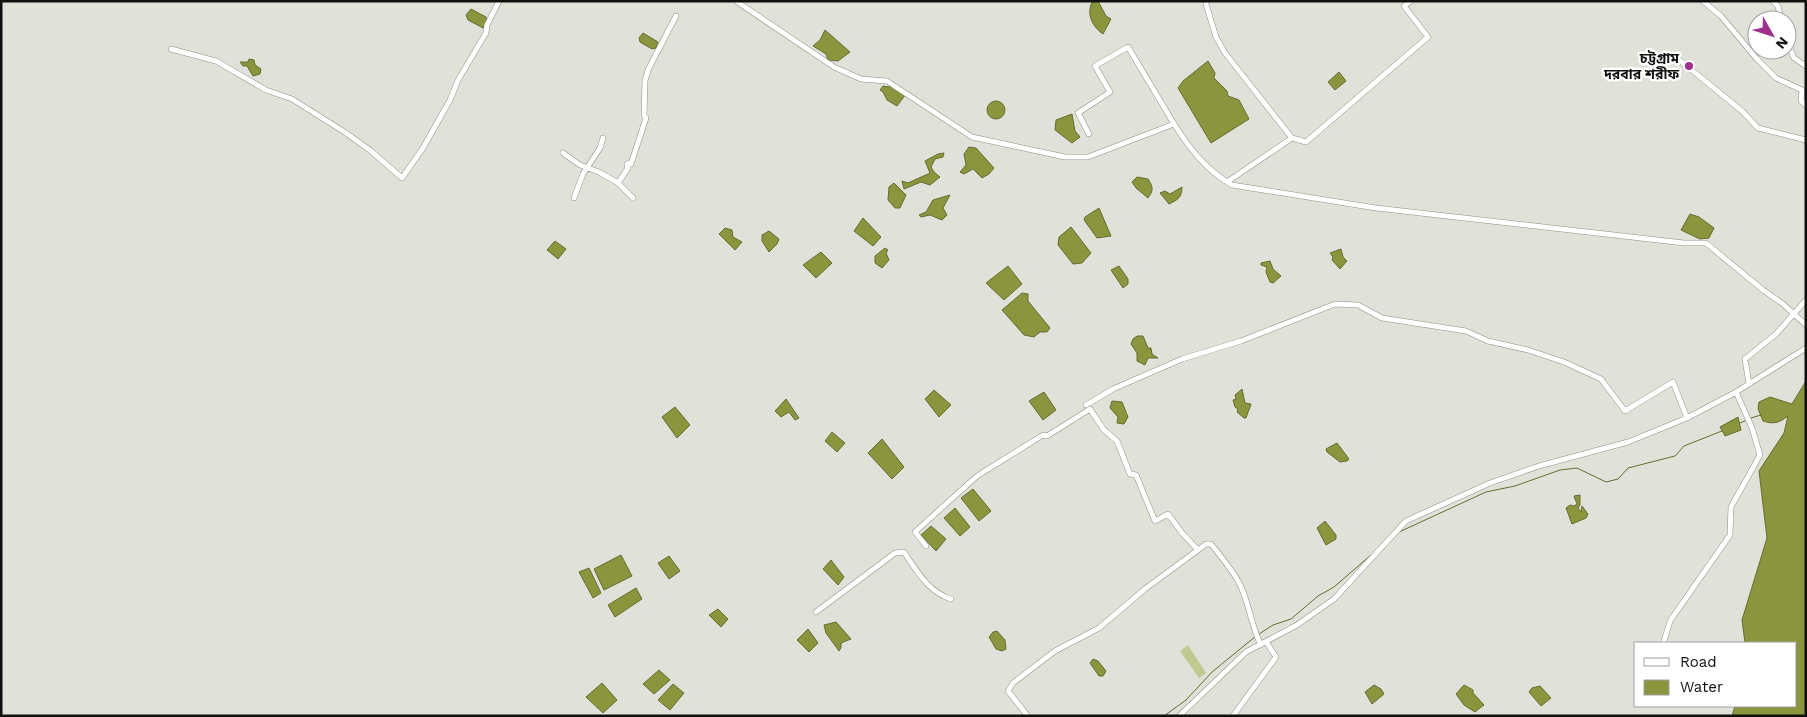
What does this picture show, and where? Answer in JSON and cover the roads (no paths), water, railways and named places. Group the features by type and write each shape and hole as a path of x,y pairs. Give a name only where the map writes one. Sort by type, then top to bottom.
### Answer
{"street":[{"path":"171,49 216,61 266,90 292,99 346,133 402,178 450,100 458,80 486,33 490,18 499,1"},
{"path":"736,1 834,67 861,79 887,81 972,137 1065,157 1088,157 1174,124"},
{"path":"1206,4 1216,37 1225,53 1292,138 1306,142 1428,37 1404,6 1411,1"},
{"path":"1703,1 1721,16 1756,58 1776,78 1802,90 1801,101 1806,105"},
{"path":"618,183 628,168 627,164 631,164 646,118 644,115 645,81 648,70 676,16"},
{"path":"1089,134 1078,113 1110,92 1095,66 1128,47 1191,150 1212,173 1232,185 1376,208 1684,243 1706,243 1806,325"},
{"path":"1673,59 1678,59 1693,70 1742,111 1758,128 1806,140"},
{"path":"574,198 583,174 589,168 603,138"},
{"path":"1227,182 1292,138"},
{"path":"563,153 580,165 618,183 633,198"},
{"path":"1749,384 1744,358 1776,334 1806,300"},
{"path":"1086,405 1113,389 1182,359 1241,341 1335,304 1358,305 1382,318 1466,331 1488,342 1528,350 1564,362 1601,379 1625,411 1673,382 1688,418"},
{"path":"1179,716 1246,652 1267,643 1334,599 1406,521 1490,483 1539,466 1628,442 1688,418 1736,392 1806,348"},
{"path":"1664,641 1670,621 1730,535 1730,507 1760,455 1752,428 1736,392"},
{"path":"926,546 915,532 977,476 1090,409 1104,430 1117,441 1130,474 1136,475 1155,521 1168,514 1198,550"},
{"path":"1027,715 1008,691 1013,683 1056,651 1099,628 1145,589 1206,544 1211,544 1242,587 1254,631 1261,645"},
{"path":"816,612 895,553 904,552 929,586 940,596 950,599"},
{"path":"1234,716 1276,657 1267,643"}],"water":[{"path":"1098,1 1106,16 1111,19 1103,34 1096,28 1090,16 1092,2"},
{"path":"471,9 486,17 487,25 483,28 468,20 466,15"},
{"path":"825,30 850,52 838,61 828,60 826,54 813,46 820,40"},
{"path":"643,33 658,42 656,48 652,49 640,42 639,38"},
{"path":"249,59 254,60 255,65 261,69 260,74 253,76 247,66 243,66 240,62 248,62"},
{"path":"1208,61 1215,73 1214,78 1227,91 1228,96 1239,100 1249,119 1211,143 1178,88 1183,81"},
{"path":"1339,72 1346,81 1335,90 1328,82"},
{"path":"891,84 906,94 897,106 887,100 880,90 883,86 889,87"},
{"path":"996,101 1002,104 1005,110 1002,116 996,119 990,116 987,110 990,104"},
{"path":"1072,114 1075,131 1080,137 1072,143 1055,130 1056,120"},
{"path":"969,147 976,148 994,168 982,178 973,169 964,174 960,172 966,165 964,154"},
{"path":"944,153 943,157 935,159 931,167 940,177 930,185 921,182 904,189 902,181 908,183 930,173 925,161"},
{"path":"1137,177 1148,179 1150,182 1152,191 1148,198 1132,182"},
{"path":"894,183 906,195 900,208 895,208 888,200 889,187"},
{"path":"1182,187 1178,198 1169,204 1160,193 1165,191 1170,194"},
{"path":"950,195 943,208 947,215 942,220 930,215 921,217 919,215 926,212 933,200"},
{"path":"1099,208 1111,236 1097,238 1084,220 1085,217"},
{"path":"1690,214 1699,217 1714,228 1709,238 1700,239 1681,230"},
{"path":"863,218 881,237 873,246 854,231"},
{"path":"1071,227 1091,253 1082,263 1073,264 1058,245 1059,237"},
{"path":"725,228 732,230 733,237 742,242 735,250 719,234"},
{"path":"769,231 779,239 769,252 762,241 762,235"},
{"path":"555,241 566,249 558,259 547,250"},
{"path":"885,248 888,250 886,253 889,260 882,268 875,263 875,256"},
{"path":"1341,249 1343,257 1347,261 1340,269 1332,260 1333,257 1330,253"},
{"path":"821,252 832,263 816,278 803,265"},
{"path":"1270,261 1273,269 1281,276 1273,283 1270,282 1266,272 1267,267 1261,265 1261,263"},
{"path":"1008,266 1022,284 1004,300 986,283"},
{"path":"1119,266 1128,279 1128,284 1123,288 1111,270"},
{"path":"1022,293 1028,294 1028,301 1050,328 1047,332 1040,332 1034,337 1024,335 1002,310"},
{"path":"1137,336 1143,336 1148,348 1151,348 1152,354 1158,358 1148,358 1145,365 1137,361 1137,353 1131,344"},
{"path":"1806,381 1806,716 1732,716 1735,707 1797,707 1797,642 1745,642 1742,620 1767,538 1759,471 1784,433 1788,416 1777,422 1763,421 1758,409 1759,402 1770,397 1792,404"},
{"path":"1242,389 1245,403 1251,404 1246,418 1237,412 1238,409 1235,407 1233,400 1236,399 1235,395"},
{"path":"934,390 951,405 939,417 925,399"},
{"path":"1044,392 1056,410 1043,420 1029,401"},
{"path":"786,399 799,418 795,420 789,412 781,417 775,411"},
{"path":"1112,401 1122,402 1128,417 1124,424 1117,423 1118,417 1110,408"},
{"path":"675,407 690,425 677,438 662,417"},
{"path":"1738,417 1741,430 1725,436 1720,427"},
{"path":"832,432 845,443 837,452 825,441"},
{"path":"882,439 904,467 892,479 868,453"},
{"path":"1337,443 1349,459 1347,461 1340,462 1327,452 1326,449"},
{"path":"973,489 991,511 979,521 961,498"},
{"path":"1580,495 1580,505 1578,508 1581,512 1582,506 1588,514 1586,518 1572,524 1566,508 1577,504 1574,496"},
{"path":"955,508 970,527 960,536 944,518"},
{"path":"1325,521 1336,535 1336,539 1326,545 1317,528"},
{"path":"931,526 946,539 936,551 921,535"},
{"path":"621,555 632,576 604,590 594,569"},
{"path":"669,556 680,571 669,579 658,563"},
{"path":"831,560 844,577 838,585 823,569"},
{"path":"589,568 601,593 593,598 579,572"},
{"path":"636,588 642,599 615,617 608,605"},
{"path":"718,609 728,619 721,627 709,615"},
{"path":"836,622 851,639 841,643 839,651 826,633 824,625"},
{"path":"808,629 818,643 809,652 797,640"},
{"path":"997,631 1005,640 1006,649 1002,651 996,649 989,637 993,632"},
{"path":"1093,659 1098,661 1106,671 1103,676 1099,676 1090,663"},
{"path":"659,670 670,680 654,694 643,684"},
{"path":"602,683 617,700 603,713 586,697"},
{"path":"673,684 684,693 670,710 658,700"},
{"path":"1374,685 1381,689 1384,694 1372,704 1365,692"},
{"path":"1464,685 1473,690 1473,693 1484,705 1475,712 1464,705 1456,694"},
{"path":"1540,686 1551,698 1541,706 1529,692 1532,688"}],"waterway":[{"path":"1751,418 1761,415"},
{"path":"1740,423 1747,420"},
{"path":"1399,532 1486,492 1515,486 1560,470 1577,468 1606,482 1618,479 1628,468 1675,456 1684,446 1722,431"},
{"path":"1389,543 1396,535"},
{"path":"1259,634 1273,625 1291,619 1318,596 1334,587 1371,555"},
{"path":"1164,716 1186,700 1212,672 1256,636"}],"place":[{"name":"চট্টগ্রাম দরবার শরীফ","path":"1689,66"}]}
